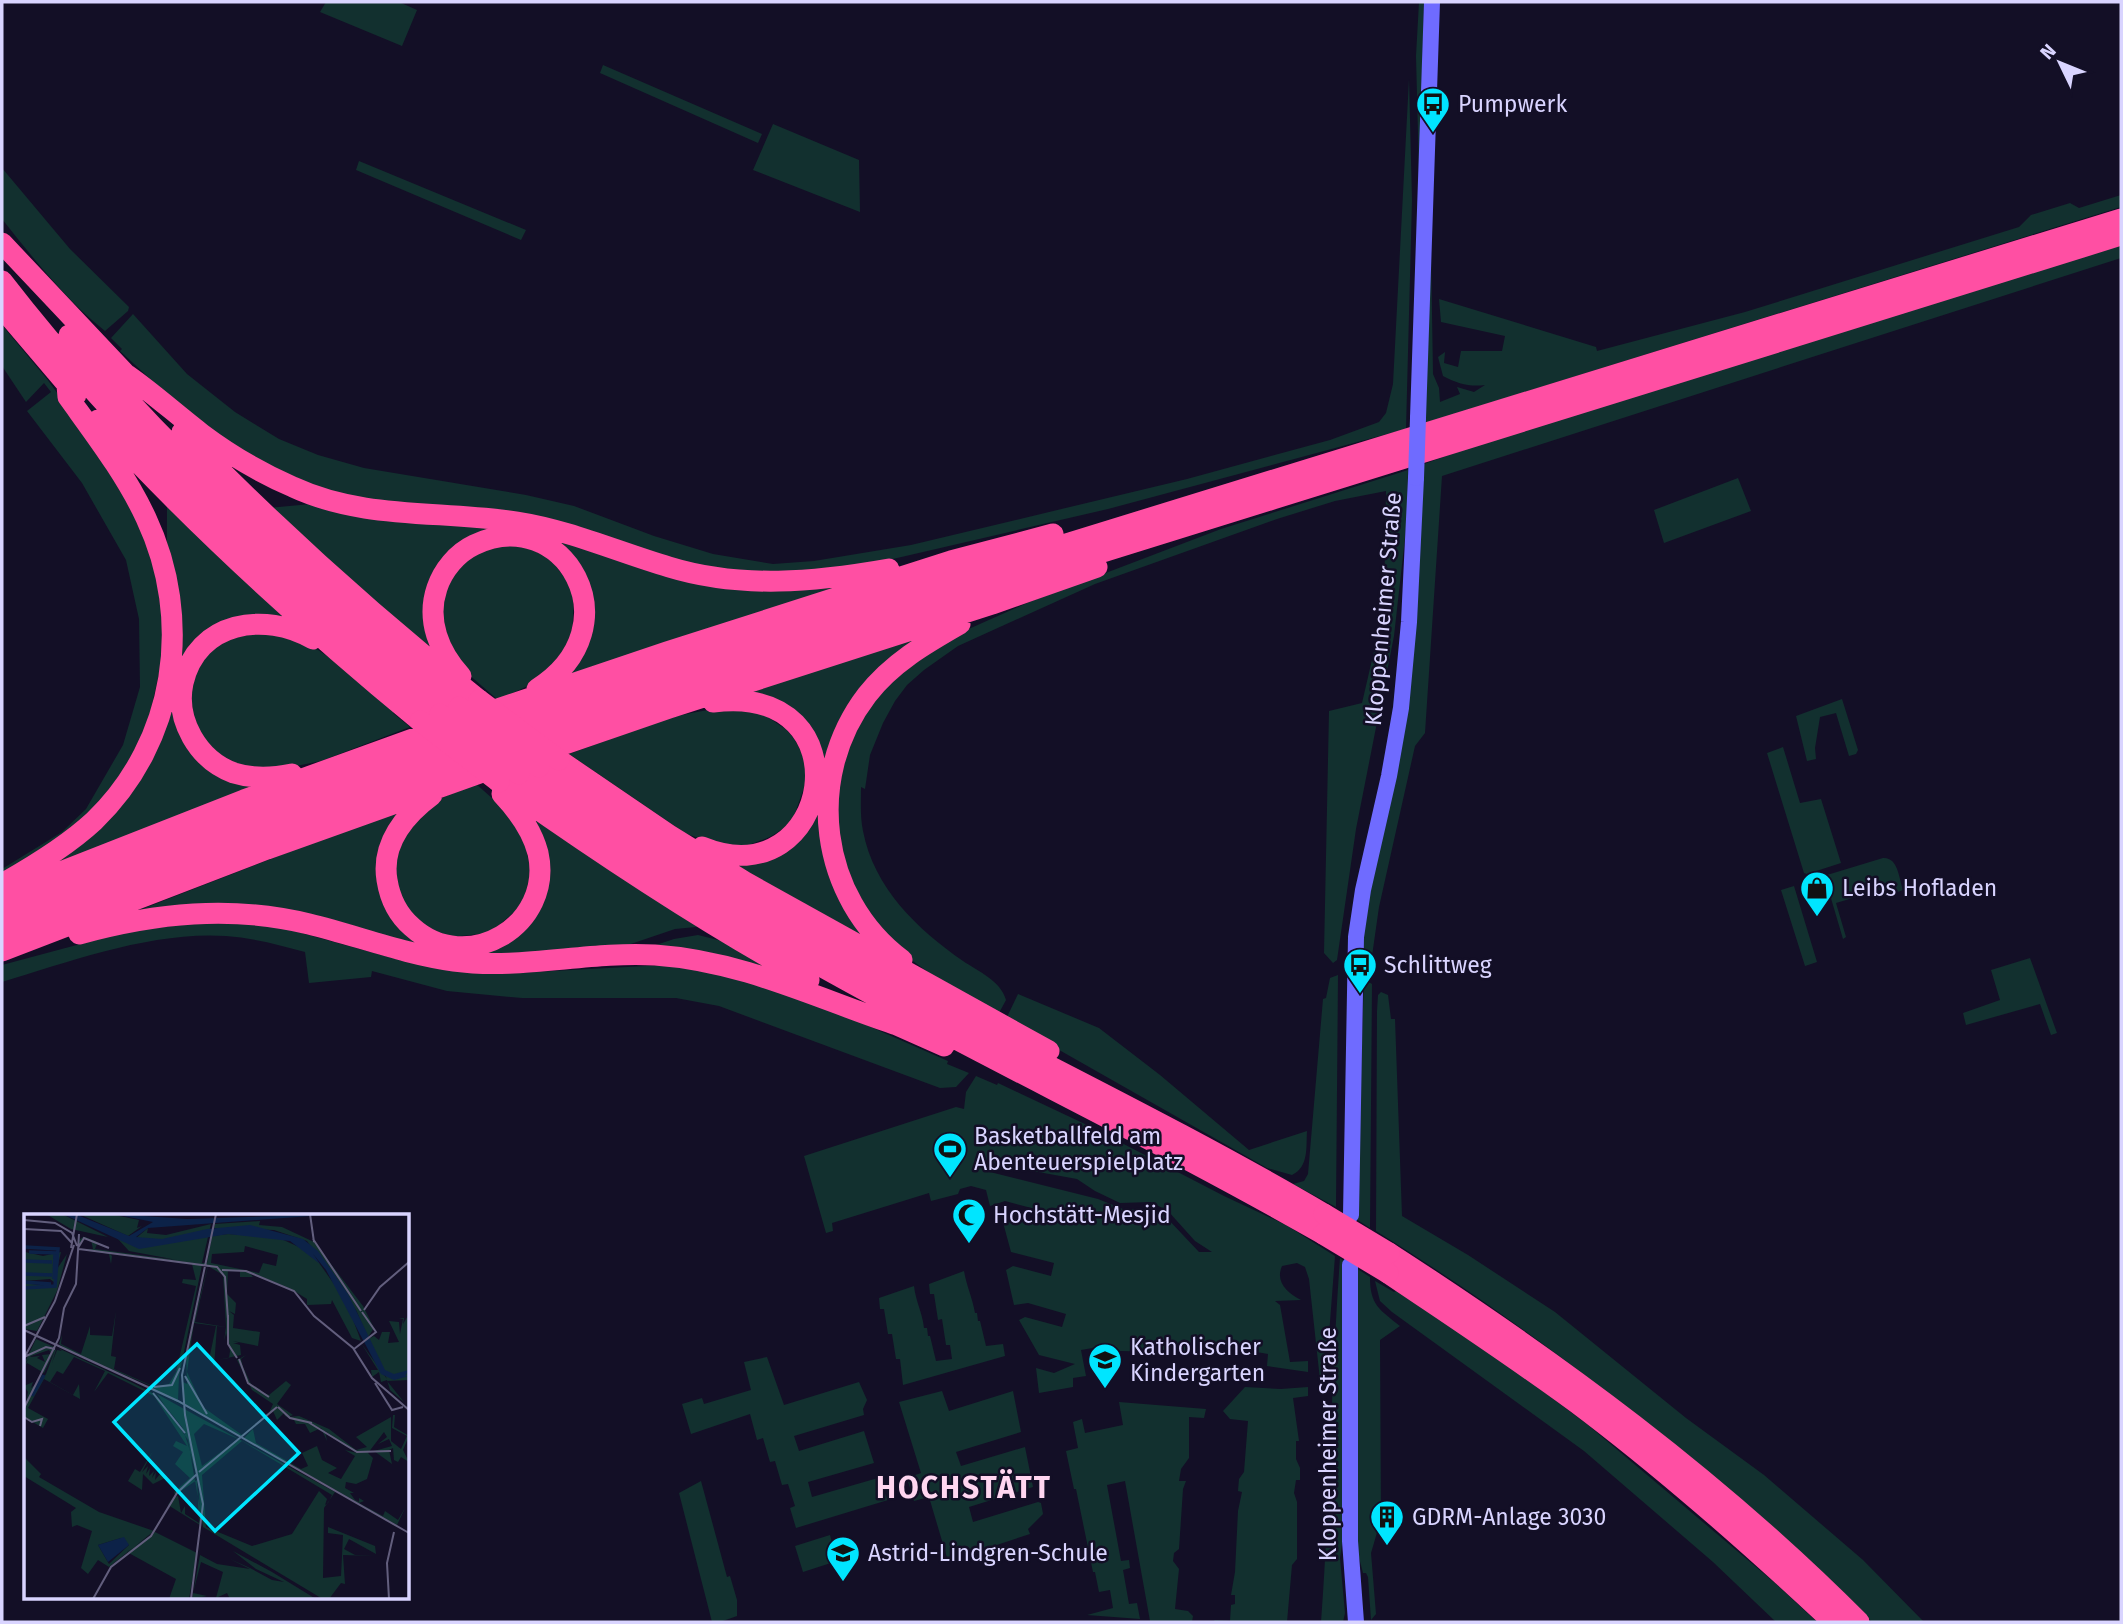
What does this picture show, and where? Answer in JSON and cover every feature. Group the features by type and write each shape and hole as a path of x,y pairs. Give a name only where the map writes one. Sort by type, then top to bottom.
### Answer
{"highway":[{"path":"2,914 209,833 509,724 688,663 2121,219"},
{"path":"2,934 261,833 555,728 913,611 2121,235"},
{"path":"2,243 151,477 213,539 339,654"},
{"path":"2,253 78,363"},
{"path":"2,281 78,363 181,456 268,542 449,711 539,767 669,835 814,923 956,997"},
{"path":"2,308 78,363 127,375 250,467 295,488 346,505 536,525 671,568 744,581 823,579 926,562 951,561"},
{"path":"2,884 61,847 91,823 118,794 132,775 154,731 172,660 172,606 158,548 130,488 68,397 78,363"},
{"path":"127,375 283,533 370,610 449,711 474,762 495,783 530,831 538,853 539,868 533,901 524,916 508,932 488,943 462,947 425,937 406,922 392,899 386,872 389,851 403,821 448,784"},
{"path":"2,895 332,768 517,702 951,561 1120,516 1172,512"},
{"path":"2,951 267,849 448,784 669,708 992,604 1172,539 1211,518"},
{"path":"449,711 454,669 440,646 433,621 434,596 444,574 461,553 487,540 514,537 541,544 564,560 572,569 582,590 586,614 581,638 568,664 547,683 517,702"},
{"path":"988,1043 956,997 880,943 858,915 834,863 828,800 839,745 853,715 868,693 905,657 992,604"},
{"path":"332,768 261,777 242,775 223,768 206,755 191,736 185,722 182,691 188,668 201,649 218,635 253,623 281,626 308,637 449,711 761,912 988,1043 1063,1094 1323,1224"},
{"path":"669,708 737,701 755,702 776,710 797,726 808,742 817,780 811,808 803,821 786,839 764,851 740,855 720,853 669,835"},
{"path":"495,783 676,902 776,962 894,1024"},
{"path":"28,942 67,937 148,918 213,912 237,913 310,925 401,951 457,961 539,962 632,955 682,957 777,980 894,1024 988,1043 1102,1081 1110,1097 1221,1156 1323,1224 1520,1340 1647,1435 1778,1546 1859,1622"},
{"path":"1388,1263 1614,1432 1736,1532 1833,1622"}],"main road":[{"name":"Kloppenheimer Straße","path":"1351,1215 1356,937 1363,890 1389,776 1401,708 1410,608 1432,2"},
{"name":"Kloppenheimer Straße","path":"1350,1265 1350,1541 1356,1622"}],"green space":[{"path":"326,2 399,2 417,10 402,46 320,12"},
{"path":"1419,2 1424,2 1419,172 1416,56"},
{"path":"603,65 762,134 758,143 600,73"},
{"path":"1409,79 1412,200 1406,429 1108,509 841,571 734,574 386,506 322,489 247,456 174,401 120,351 122,349 111,338 133,314 187,374 235,412 279,439 318,455 364,468 526,495 574,506 654,536 713,554 773,564 814,561 911,545 1187,479 1330,440 1379,422 1386,413 1393,384"},
{"path":"773,124 859,160 860,212 753,170"},
{"path":"359,161 526,230 521,240 356,170"},
{"path":"2,168 70,249 129,307 128,311 105,331 63,292 2,219"},
{"path":"2121,195 2121,207 1425,423 1431,251 1433,374 1439,388 1440,402 1460,394 1457,387 1474,392 1485,385 1464,384 1443,376 1438,357 1445,352 1444,363 1458,367 1461,351 1502,351 1505,336 1441,322 1439,299 1596,347 1597,351 1745,312 2019,227 2031,215 2070,203 2079,208"},
{"path":"2121,245 2121,258 1442,476 1425,733 1415,746 1379,907 1371,963 1375,975 1360,965 1424,464 1482,443"},
{"path":"2,325 47,379 98,449 150,542 168,633 143,745 88,819 2,875 2,869 62,832 86,809 123,745 140,687 139,619 126,560 82,483 27,411 51,392 44,383 26,402 2,366"},
{"path":"1408,470 1407,520 1394,636 1356,829 1337,960 1333,963 1324,953 1329,711 1362,703 1384,608 1386,491 1335,501 1277,519 1095,584 958,646 907,685 883,723 870,755 865,789 861,787 862,826 869,852 887,889 914,921 946,949 999,987 1006,1000 999,1013 942,982 896,949 847,879 834,811 844,750 875,695 944,640 1027,603 1221,529"},
{"path":"1738,478 1751,511 1664,543 1654,510"},
{"path":"313,501 394,517 530,531 707,582 769,588 841,585 819,595 560,679 584,640 590,612 588,594 582,578 564,554 541,540 515,534 489,536 465,545 446,562 432,586 428,615 441,660 343,577 268,508 311,504"},
{"path":"167,504 291,622 198,645 186,736 270,781 37,871 54,860 167,715"},
{"path":"520,545 549,557 574,590 572,642 534,683 498,700 467,673 445,636 442,599 455,571 472,556 492,547"},
{"path":"943,628 889,665 824,799 866,938 723,858 783,847 817,751 736,695"},
{"path":"265,631 315,648 394,710 393,713 410,727 321,761 286,768 257,769 227,761 202,739 189,702 198,665 222,641"},
{"path":"1842,699 1858,750 1856,754 1849,756 1836,713 1820,717 1816,759 1807,761 1796,716"},
{"path":"721,708 752,711 768,716 785,729 798,745 805,762 807,781 795,816 781,830 749,845 721,844 685,833 569,754 608,740 610,735 679,716"},
{"path":"1783,747 1800,803 1821,799 1841,863 1804,873 1767,753"},
{"path":"475,783 493,799 496,797 524,838 531,873 522,905 490,933 450,937 419,923 400,897 394,870 404,834 440,799"},
{"path":"410,805 402,815 388,900 464,951 539,899 522,810 699,924 696,927 675,929 616,949 502,958 373,937 137,911"},
{"path":"1883,858 1895,865 1903,890 1887,896 1883,889 1836,903 1846,937 1843,939 1825,878 1827,875"},
{"path":"1794,886 1817,962 1805,966 1781,890"},
{"path":"217,921 283,928 407,962 516,973 664,965 744,978 855,1020 969,1073 956,1087 940,1088 719,1006 676,998 522,998 447,991 372,971 371,977 309,983 305,952 226,936 170,938 141,943 2,982 2,965 129,931"},
{"path":"698,935 722,941 778,971 650,947"},
{"path":"2030,958 2057,1033 2051,1035 2040,1004 1966,1025 1963,1013 2000,1000 1991,970"},
{"path":"1338,975 1336,1207 1293,1184 1304,1181 1308,1174 1323,999 1326,998 1330,978"},
{"path":"1364,979 1372,984 1370,1228 1356,1219"},
{"path":"1381,992 1388,995 1391,1019 1395,1019 1402,1216 1555,1312 1686,1418 1764,1475 1863,1560 1924,1622 1872,1622 1755,1514 1634,1413 1507,1318 1376,1231 1377,1011 1378,995"},
{"path":"1018,994 1099,1028 1249,1150 1307,1131 1304,1162 1292,1175 1267,1168 1024,1030 1007,1017"},
{"path":"976,1076 997,1085 998,1083 1286,1225 1335,1256 1325,1388 1321,1389 1309,1279 1305,1267 1297,1263 1282,1266 1280,1277 1287,1290 1301,1300 1275,1301 1280,1305 1290,1362 1308,1361 1308,1372 1267,1366 1268,1354 1217,1345 1212,1353 1120,1351 1110,1345 1081,1350 1086,1376 1073,1378 1073,1387 1039,1393 1036,1368 1054,1373 1075,1364 1039,1355 1019,1320 1025,1317 1062,1327 1066,1314 1028,1303 1014,1305 1006,1270 1013,1266 1051,1276 1054,1263 1011,1252 1001,1215 1039,1225 1043,1211 1005,1201 990,1206 986,1190 971,1186 960,1189 958,1194 931,1201 929,1193 832,1223 833,1231 826,1233 804,1156 956,1107 964,1109 966,1092","holes":["989,1161 1077,1179 1120,1203 1151,1202 1168,1211 1195,1241 1212,1252 1199,1252 1165,1216 1151,1210 1123,1209 1098,1199 982,1170"]},
{"path":"1340,1258 1345,1262 1342,1485 1344,1530 1340,1558 1345,1613 1343,1622 1321,1622 1335,1349"},
{"path":"1356,1268 1370,1277 1370,1286 1377,1306 1400,1326 1380,1340 1381,1519 1371,1553 1376,1614 1371,1620 1368,1577 1363,1573 1357,1550"},
{"path":"964,1271 986,1346 1003,1344 1005,1356 903,1385 900,1359 896,1359 892,1334 888,1334 884,1309 880,1309 879,1298 914,1286 924,1328 927,1328 930,1336 936,1361 952,1359 950,1345 946,1345 942,1319 938,1320 934,1294 930,1294 929,1284"},
{"path":"1375,1281 1396,1291 1497,1357 1588,1425 1775,1583 1817,1622 1776,1622 1713,1562 1584,1451 1392,1312 1380,1301"},
{"path":"767,1357 784,1405 859,1382 867,1400 863,1409 864,1415 794,1436 799,1451 864,1431 874,1463 808,1482 812,1497 878,1478 888,1500 796,1528 790,1508 795,1506 788,1484 782,1485 775,1461 770,1462 763,1438 757,1440 750,1414 691,1434 682,1404 702,1398 704,1404 751,1390 744,1362"},
{"path":"1245,1387 1308,1387 1308,1396 1293,1398 1299,1441 1296,1441 1296,1459 1300,1468 1300,1480 1296,1480 1294,1493 1297,1502 1297,1559 1292,1565 1287,1622 1212,1622 1230,1621 1231,1605 1235,1604 1235,1595 1231,1595 1242,1492 1238,1491 1239,1479 1244,1472 1248,1421 1230,1419 1223,1411"},
{"path":"942,1391 949,1411 1013,1391 1021,1432 956,1452 961,1466 1025,1447 1033,1487 969,1507 973,1522 1038,1502 1041,1503 1043,1514 1028,1529 1030,1534 948,1561 929,1497 914,1501 907,1478 921,1473 899,1402"},
{"path":"1119,1402 1206,1409 1204,1418 1189,1417 1189,1458 1181,1469 1179,1481 1186,1481 1183,1489 1179,1549 1174,1553 1173,1561 1179,1569 1175,1609 1188,1611 1193,1616 1192,1622 1150,1621 1125,1481 1107,1485 1121,1561 1129,1560 1130,1568 1123,1570 1129,1604 1137,1603 1140,1619 1087,1615 1113,1608 1110,1590 1099,1592 1093,1572 1066,1451 1078,1448 1073,1422 1082,1419 1085,1433 1123,1425"},
{"path":"701,1481 727,1577 730,1576 737,1600 737,1616 720,1622 712,1622 679,1493"},
{"path":"830,1535 837,1561 803,1572 795,1546"}],"place":[{"name":"Pumpwerk","path":"1433,134"},
{"name":"Leibs Hofladen","path":"1817,918"},
{"name":"Schlittweg","path":"1360,995"},
{"name":"Basketballfeld am Abenteuerspielplatz","path":"950,1179"},
{"name":"Hochstätt-Mesjid","path":"969,1245"},
{"name":"Katholischer Kindergarten","path":"1105,1390"},
{"name":"GDRM-Anlage 3030","path":"1387,1547"},
{"name":"Astrid-Lindgren-Schule","path":"843,1583"}],"district":[{"name":"HOCHSTÄTT","path":"964,1488"}]}
